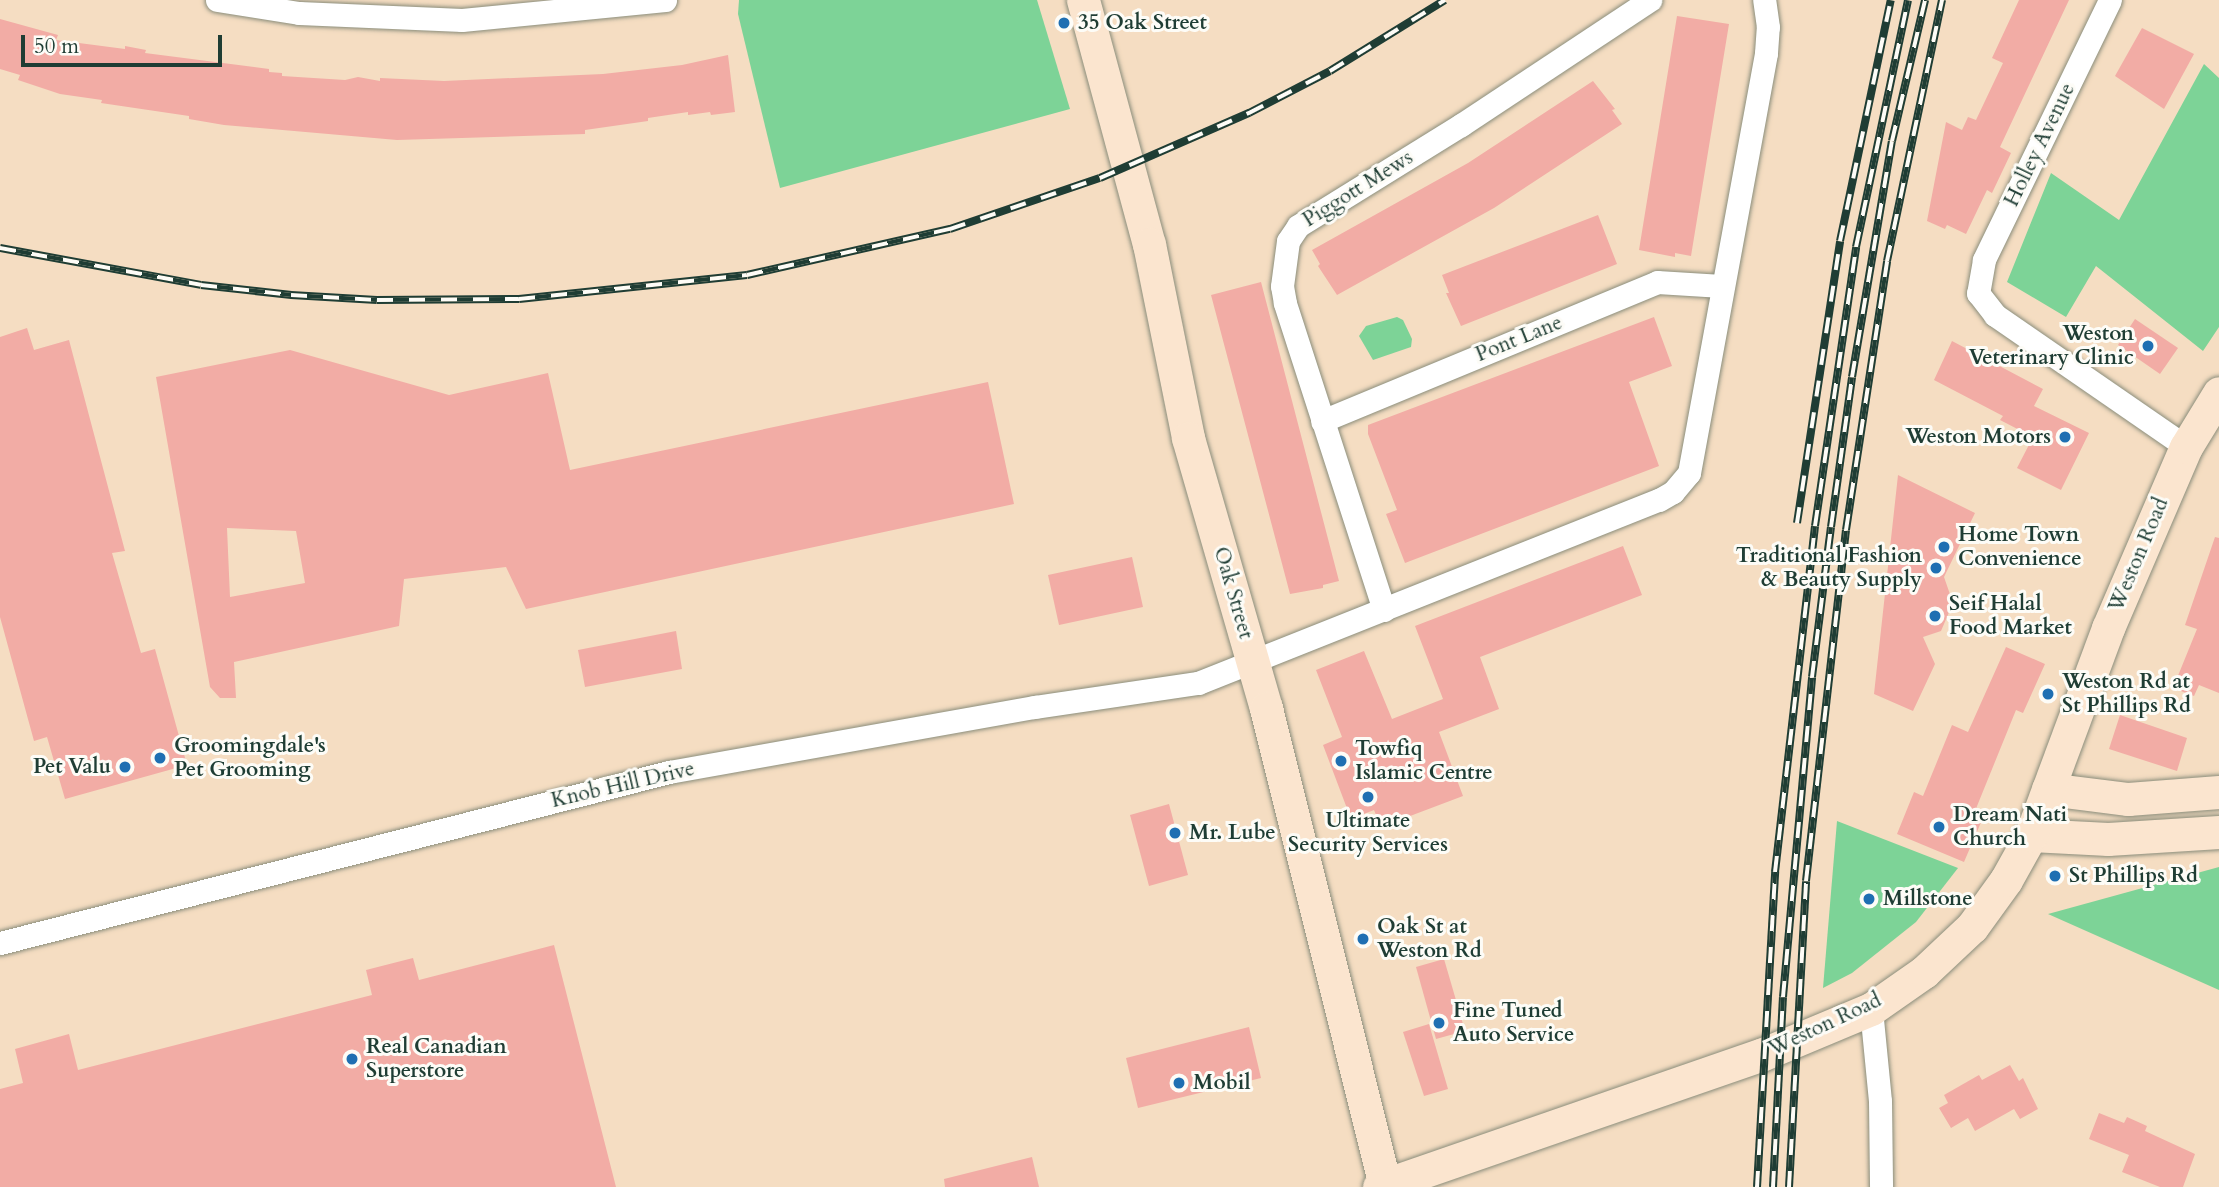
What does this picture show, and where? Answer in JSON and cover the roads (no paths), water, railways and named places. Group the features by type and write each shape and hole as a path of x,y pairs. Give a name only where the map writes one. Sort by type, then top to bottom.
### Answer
{"main road":[{"name":"Oak Street","path":"1083,0 1149,244 1188,438 1252,659 1382,1186"},
{"name":"Weston Road","path":"1382,1186 1761,1055 1871,1009 1924,972 1972,926 2006,880 2031,835 2108,628 2186,447 2219,393"},
{"path":"2048,789 2127,799 2219,792"},
{"path":"2031,835 2144,838 2219,832"}],"street":[{"path":"217,0 462,20 664,0"},
{"name":"Piggott Mews","path":"1384,610 1284,303 1282,286 1288,241 1298,226 1461,125 1650,0"},
{"path":"1252,659 1384,610 1659,500 1673,492 1689,472 1766,53 1768,27 1764,0"},
{"name":"Holley Avenue","path":"2110,0 1984,260 1978,293 1995,315 2186,447"},
{"name":"Pont Lane","path":"1322,421 1657,282 1722,286"},
{"name":"Knob Hill Drive","path":"0,943 669,772 1035,707 1198,683 1252,659"},
{"path":"1871,1009 1880,1101 1881,1187"}],"railway":[{"path":"0,248 201,285 291,295 377,300 519,299 747,275 950,229 1100,178 1249,113 1330,71 1445,0"},
{"path":"1797,523 1840,241 1891,0"},
{"path":"1757,1187 1775,872 1815,526 1856,247 1908,0"},
{"path":"1773,1187 1783,997 1812,677 1831,527 1852,377 1892,141 1925,0"},
{"path":"1789,1187 1806,881 1846,530 1887,261 1942,0"}],"place":[{"name":"35 Oak Street","path":"1064,23"},
{"name":"Weston Veterinary Clinic","path":"2148,346"},
{"name":"Weston Motors","path":"2065,437"},
{"name":"Home Town Convenience","path":"1944,547"},
{"name":"Traditional Fashion & Beauty Supply","path":"1936,568"},
{"name":"Seif Halal Food Market","path":"1935,616"},
{"name":"Weston Rd at St Phillips Rd","path":"2048,694"},
{"name":"Groomingdale's Pet Grooming","path":"160,758"},
{"name":"Towfiq Islamic Centre","path":"1341,761"},
{"name":"Pet Valu","path":"125,767"},
{"name":"Ultimate Security Services","path":"1368,797"},
{"name":"Dream Nati Church","path":"1939,827"},
{"name":"Mr. Lube","path":"1175,833"},
{"name":"St Phillips Rd","path":"2055,876"},
{"name":"Millstone","path":"1869,899"},
{"name":"Oak St at Weston Rd","path":"1363,939"},
{"name":"Fine Tuned Auto Service","path":"1439,1023"},
{"name":"Real Canadian Superstore","path":"352,1059"},
{"name":"Mobil","path":"1179,1083"}]}
